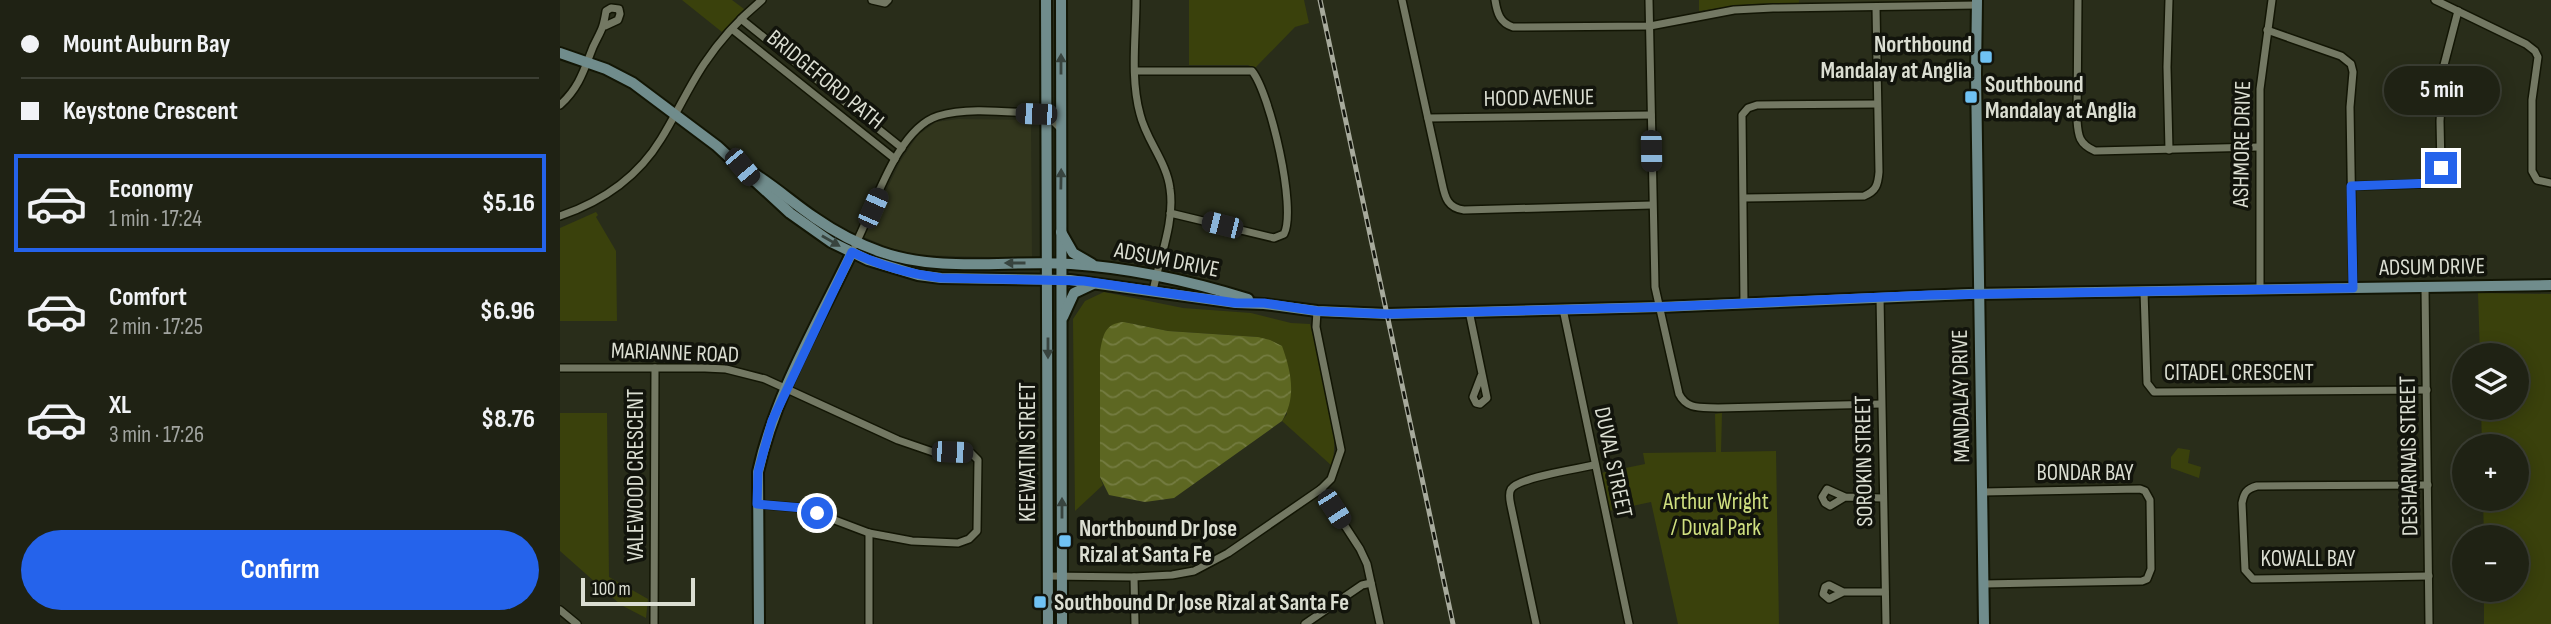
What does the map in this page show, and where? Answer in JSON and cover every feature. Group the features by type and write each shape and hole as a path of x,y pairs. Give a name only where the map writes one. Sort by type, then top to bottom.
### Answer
{"street":[{"path":"560,216 596,202 618,187 642,164 660,142 704,64 741,19 762,0"},
{"path":"872,0 885,3 888,0"},
{"name":"KEEWATIN STREET","path":"1046,0 1048,624"},
{"name":"KEEWATIN STREET","path":"1061,0 1062,624"},
{"path":"1136,0 1136,71 1140,115 1168,180 1170,213 1153,291"},
{"path":"1402,0 1445,195 1448,203 1455,209 1652,205"},
{"path":"1495,0 1500,18 1504,24 1513,27 1650,26 1734,10 1977,3"},
{"path":"1650,0 1655,287 1679,394 1684,402 1692,407 1881,404"},
{"path":"2078,0 2078,138 2085,147 2095,151 2259,148"},
{"path":"2169,0 2169,150"},
{"name":"ASHMORE DRIVE","path":"2260,290 2260,89 2272,0"},
{"path":"2435,0 2535,51 2538,57 2532,100 2532,171 2537,180 2551,183"},
{"name":"MANDALAY DRIVE","path":"1977,3 1984,624"},
{"path":"1744,198 1864,195 1873,192 1878,184 1879,172 1876,7"},
{"path":"2351,186 2433,183 2438,177 2444,65 2458,11"},
{"name":"BRIDGEFORD PATH","path":"741,19 902,148"},
{"path":"560,105 577,87 605,26"},
{"name":"BRIDGEFORD PATH","path":"732,29 895,159"},
{"path":"2267,30 2341,56 2351,64 2353,288"},
{"path":"560,53 617,74 675,113 742,167 756,184 790,213 831,242 854,247"},
{"path":"1136,71 1252,71 1261,85 1274,131 1288,208 1288,222 1284,234 1274,238 1170,213"},
{"path":"1744,303 1742,114 1748,108 1766,105 1877,104"},
{"path":"759,624 757,504 762,451 786,389 895,159 915,131 937,116 956,113 1046,114 1061,129"},
{"name":"HOOD AVENUE","path":"1428,118 1651,115"},
{"path":"1060,230 1073,253 1098,267"},
{"name":"ADSUM DRIVE","path":"854,247 928,262 1048,263 1098,267 1156,275 1264,303 1317,311 1387,314 1660,307 1980,294 2551,285"},
{"name":"ADSUM DRIVE","path":"854,247 868,260 918,275 941,278 1099,282 1236,303 1264,303"},
{"path":"1060,324 1074,293 1099,282"},
{"name":"DESHARNAIS STREET","path":"2425,287 2429,624"},
{"name":"CITADEL CRESCENT","path":"2144,291 2147,383 2154,392 2427,390"},
{"name":"SOROKIN STREET","path":"1880,297 1886,624"},
{"name":"DUVAL STREET","path":"1563,309 1629,624"},
{"path":"1047,576 1134,577 1194,571 1228,553 1321,489 1331,479 1342,450 1316,327 1317,311"},
{"path":"1469,311 1480,376"},
{"name":"MARIANNE ROAD","path":"560,368 726,369 765,379 898,440 933,452 971,453 978,460 977,531 970,539 958,543 912,541 870,533"},
{"name":"VALEWOOD CRESCENT","path":"654,624 655,368"},
{"path":"1536,624 1511,506 1511,489 1534,478 1594,465"},
{"name":"KOWALL BAY","path":"2428,485 2256,486 2248,489 2242,503 2245,570 2253,579 2429,576"},
{"path":"1321,489 1367,564 1380,624"},
{"name":"BONDAR BAY","path":"1983,492 2145,491 2150,500 2151,569 2147,579 2142,581 1984,584"},
{"path":"1845,497 1883,498"},
{"path":"757,504 803,508 870,533 869,624"},
{"path":"1134,577 1135,624"},
{"path":"1306,624 1362,585 1371,583"},
{"path":"1843,592 1885,592"},
{"path":"560,610 577,624"}],"shaded area":[{"path":"1799,0 1965,0 1799,3"},
{"path":"958,119 1031,120 1032,258 919,255 890,248 864,237 900,162 918,135 936,122"}],"green space":[{"path":"682,0 732,0 744,9 722,32"},
{"path":"1189,0 1304,0 1309,23 1295,27 1255,68 1248,65 1189,65"},
{"path":"1699,0 1799,0 1799,3 1751,4 1699,11"},
{"path":"596,212 596,217 616,251 617,321 560,321 560,228"},
{"path":"1104,292 1183,308 1251,313 1291,323 1310,324 1332,414 1332,466 1282,421 1287,414 1258,337 1168,331 1124,322 1100,477 1103,485 1075,511 1073,319 1085,301"},
{"path":"2478,293 2551,294 2551,624 2484,624 2484,602 2529,602 2529,525 2484,525 2483,511 2529,511 2529,434 2482,434 2481,420 2529,420 2529,343 2480,343"},
{"path":"560,413 607,413 609,577 648,599 646,618 621,605 560,551"},
{"name":"Arthur Wright / Duval Park","path":"1722,413 1721,452 1776,451 1779,624 1678,624 1651,502 1609,511 1601,473 1645,464 1643,453 1716,452 1715,414"},
{"path":"2178,448 2190,450 2188,463 2201,467 2199,478 2171,468 2171,457"}],"water":[{"path":"1124,322 1168,331 1258,337 1282,346 1288,365 1291,393 1290,403 1282,421 1174,498 1145,502 1109,495 1100,477 1100,352 1102,340 1109,327"}],"railway":[{"path":"1320,0 1453,624"}],"place":[{"name":"Northbound Mandalay at Anglia","path":"1986,57"},
{"name":"Southbound Mandalay at Anglia","path":"1971,97"},
{"name":"Northbound Dr Jose Rizal at Santa Fe","path":"1065,541"},
{"name":"Southbound Dr Jose Rizal at Santa Fe","path":"1040,602"}],"route":[{"path":"817,513 803,508 757,504 758,472 772,421 852,252 868,260 918,275 941,278 1099,282 1236,303 1264,303 1317,311 1373,314 1660,307 1969,294 2353,288 2351,186 2433,183 2441,168"}]}
